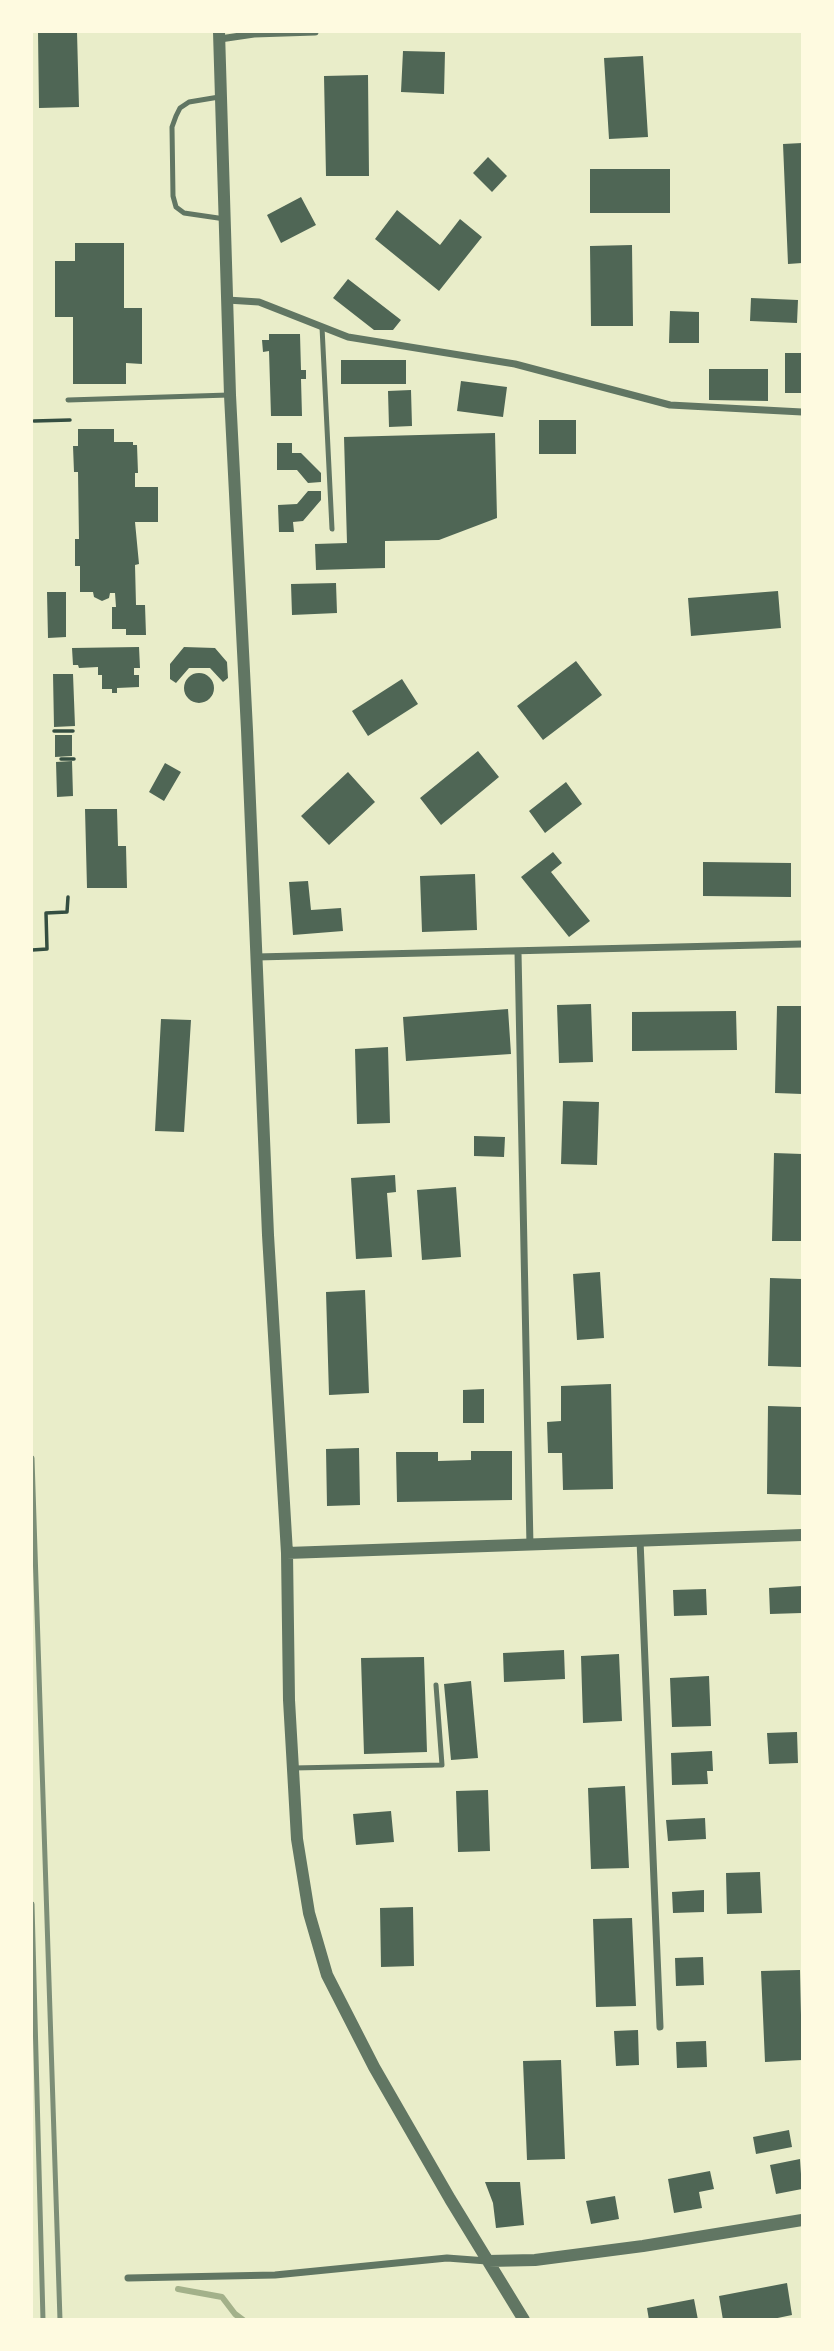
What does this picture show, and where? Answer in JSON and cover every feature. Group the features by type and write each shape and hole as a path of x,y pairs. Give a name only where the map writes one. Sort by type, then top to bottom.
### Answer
{"street":[{"path":"315,32 220,35 230,395 269,1249 288,1553 289,1700 297,1839 309,1913 327,1975 374,2067 524,2319"},
{"path":"227,300 258,302 321,327 367,341 515,363 670,405 803,412"},
{"path":"256,957 803,944"},
{"path":"518,952 530,1546"},
{"path":"288,1553 803,1535"},
{"path":"640,1540 660,2027"},
{"path":"128,2278 275,2275 447,2258 488,2262 535,2260 803,2220"}],"lane":[{"path":"222,97 189,102 180,108 176,116 172,127 173,196 176,207 184,212 225,219"},
{"path":"321,327 332,529"},
{"path":"68,400 230,395"},
{"path":"293,1768 442,1765 436,1685"}],"path":[{"path":"34,421 70,420"},
{"path":"54,731 73,731"},
{"path":"61,759 74,759"},
{"path":"32,950 47,949 46,913 67,912 68,897"}],"building":[{"path":"38,32 77,32 79,107 39,108"},
{"path":"403,51 445,52 444,94 401,92"},
{"path":"643,56 648,137 609,139 604,58"},
{"path":"368,75 369,176 326,176 324,76"},
{"path":"802,143 802,263 788,264 783,144"},
{"path":"488,157 507,176 492,192 473,173"},
{"path":"590,169 670,169 670,213 590,213"},
{"path":"301,197 316,225 281,243 267,215"},
{"path":"397,210 440,245 460,219 482,237 439,291 375,239"},
{"path":"75,243 124,243 124,308 142,308 142,364 126,363 126,384 73,384 73,317 55,317 55,261 75,261"},
{"path":"632,245 633,326 591,326 590,246"},
{"path":"348,279 401,320 393,330 374,330 333,298"},
{"path":"751,298 798,300 797,323 750,321"},
{"path":"670,311 699,312 699,343 669,343"},
{"path":"269,334 300,334 301,370 306,370 306,379 301,379 302,416 271,416 269,351 263,352 262,340 269,340"},
{"path":"785,353 802,353 802,393 785,393"},
{"path":"341,360 406,360 406,384 341,384"},
{"path":"709,369 768,369 768,401 709,400"},
{"path":"461,381 507,387 503,417 457,411"},
{"path":"411,390 412,426 389,427 388,391"},
{"path":"539,420 576,420 576,454 539,454"},
{"path":"78,429 114,429 114,442 133,442 133,445 137,445 138,473 135,473 135,487 158,487 158,522 135,522 139,564 135,565 136,605 145,605 146,635 126,635 126,629 112,629 112,607 116,607 115,593 110,593 109,598 102,601 94,597 93,592 80,592 80,566 75,566 75,539 79,539 78,472 74,472 73,446 78,446"},
{"path":"495,433 497,518 439,540 385,541 385,568 316,570 315,544 347,543 344,437"},
{"path":"277,443 292,443 292,453 301,453 321,473 321,482 308,483 297,470 277,470"},
{"path":"308,491 321,491 321,500 303,521 293,522 294,532 279,532 278,505 297,504"},
{"path":"336,583 337,613 292,615 291,584"},
{"path":"778,591 781,628 691,636 688,598"},
{"path":"47,592 66,592 66,637 48,638"},
{"path":"139,647 140,668 134,668 134,675 139,675 139,687 117,688 117,693 112,693 112,689 102,689 102,675 98,675 98,667 79,668 78,665 73,665 72,648"},
{"path":"184,647 215,648 227,662 228,678 223,682 210,668 189,668 176,683 170,679 170,664"},
{"path":"576,661 602,695 543,740 517,706"},
{"path":"199,673 205,674 213,682 213,694 205,702 199,703 193,702 185,694 184,688 185,682 193,674"},
{"path":"53,674 73,674 75,726 54,727"},
{"path":"402,679 418,704 368,736 352,711"},
{"path":"55,735 72,735 72,756 55,757"},
{"path":"478,751 499,777 441,825 420,798"},
{"path":"72,761 73,796 57,797 56,762"},
{"path":"165,763 181,772 164,801 149,792"},
{"path":"348,772 375,802 329,845 301,816"},
{"path":"566,782 582,804 545,833 529,811"},
{"path":"85,809 117,809 118,846 126,846 127,888 87,888"},
{"path":"553,852 562,863 551,872 590,921 569,937 521,877"},
{"path":"703,862 791,863 791,897 703,896"},
{"path":"475,874 477,930 422,932 420,876"},
{"path":"308,881 311,910 341,908 343,931 293,935 289,882"},
{"path":"591,1004 593,1062 559,1063 557,1005"},
{"path":"777,1006 802,1006 802,1094 775,1093"},
{"path":"508,1009 511,1054 406,1061 403,1017"},
{"path":"736,1011 737,1050 632,1051 632,1012"},
{"path":"161,1019 191,1020 184,1132 155,1131"},
{"path":"388,1047 390,1123 357,1124 355,1049"},
{"path":"563,1101 599,1102 597,1165 561,1164"},
{"path":"474,1136 505,1137 504,1157 474,1156"},
{"path":"774,1153 802,1154 802,1241 772,1241"},
{"path":"395,1175 396,1192 387,1193 392,1257 356,1259 351,1178"},
{"path":"456,1187 461,1257 422,1260 417,1190"},
{"path":"600,1272 604,1338 577,1340 573,1274"},
{"path":"770,1278 802,1279 802,1367 768,1366"},
{"path":"365,1290 369,1393 329,1395 326,1292"},
{"path":"611,1384 613,1489 563,1490 562,1453 548,1453 547,1422 561,1421 561,1386"},
{"path":"484,1389 484,1423 463,1423 463,1390"},
{"path":"768,1406 802,1407 802,1495 767,1494"},
{"path":"359,1448 360,1505 327,1506 326,1449"},
{"path":"471,1451 512,1451 512,1500 397,1502 396,1452 438,1452 438,1461 471,1460"},
{"path":"802,1586 802,1613 770,1614 769,1588"},
{"path":"706,1589 707,1615 674,1616 673,1590"},
{"path":"564,1650 565,1679 504,1682 503,1653"},
{"path":"619,1654 622,1721 583,1723 581,1656"},
{"path":"424,1657 427,1752 364,1754 361,1658"},
{"path":"709,1676 711,1726 672,1727 670,1678"},
{"path":"471,1681 478,1758 451,1760 444,1684"},
{"path":"797,1732 798,1763 769,1764 767,1733"},
{"path":"712,1751 713,1771 707,1771 708,1784 672,1785 671,1753"},
{"path":"625,1786 629,1868 591,1869 588,1788"},
{"path":"488,1790 490,1851 458,1852 456,1791"},
{"path":"391,1811 394,1842 356,1845 353,1814"},
{"path":"705,1818 706,1839 668,1841 666,1820"},
{"path":"760,1872 762,1913 727,1914 726,1873"},
{"path":"704,1890 704,1912 673,1913 672,1892"},
{"path":"413,1907 414,1966 381,1967 380,1908"},
{"path":"632,1918 636,2006 596,2007 593,1919"},
{"path":"703,1957 704,1985 676,1986 675,1958"},
{"path":"800,1970 802,2060 765,2062 761,1971"},
{"path":"638,2030 639,2065 616,2066 614,2031"},
{"path":"706,2041 707,2067 677,2068 676,2042"},
{"path":"561,2060 565,2159 527,2160 523,2061"},
{"path":"789,2130 792,2147 756,2154 753,2137"},
{"path":"800,2159 802,2189 776,2194 770,2165"},
{"path":"710,2171 714,2189 699,2192 702,2208 674,2213 668,2179"},
{"path":"485,2182 520,2182 524,2225 496,2228 493,2203"},
{"path":"615,2196 619,2219 591,2224 586,2201"},
{"path":"787,2283 792,2315 768,2320 723,2320 719,2296"},
{"path":"694,2299 698,2320 649,2320 647,2308"}],"waterway":[{"path":"178,2289 222,2297 243,2320"}],"railway":[{"path":"32,1458 60,2320"},
{"path":"32,1904 43,2320"}]}
